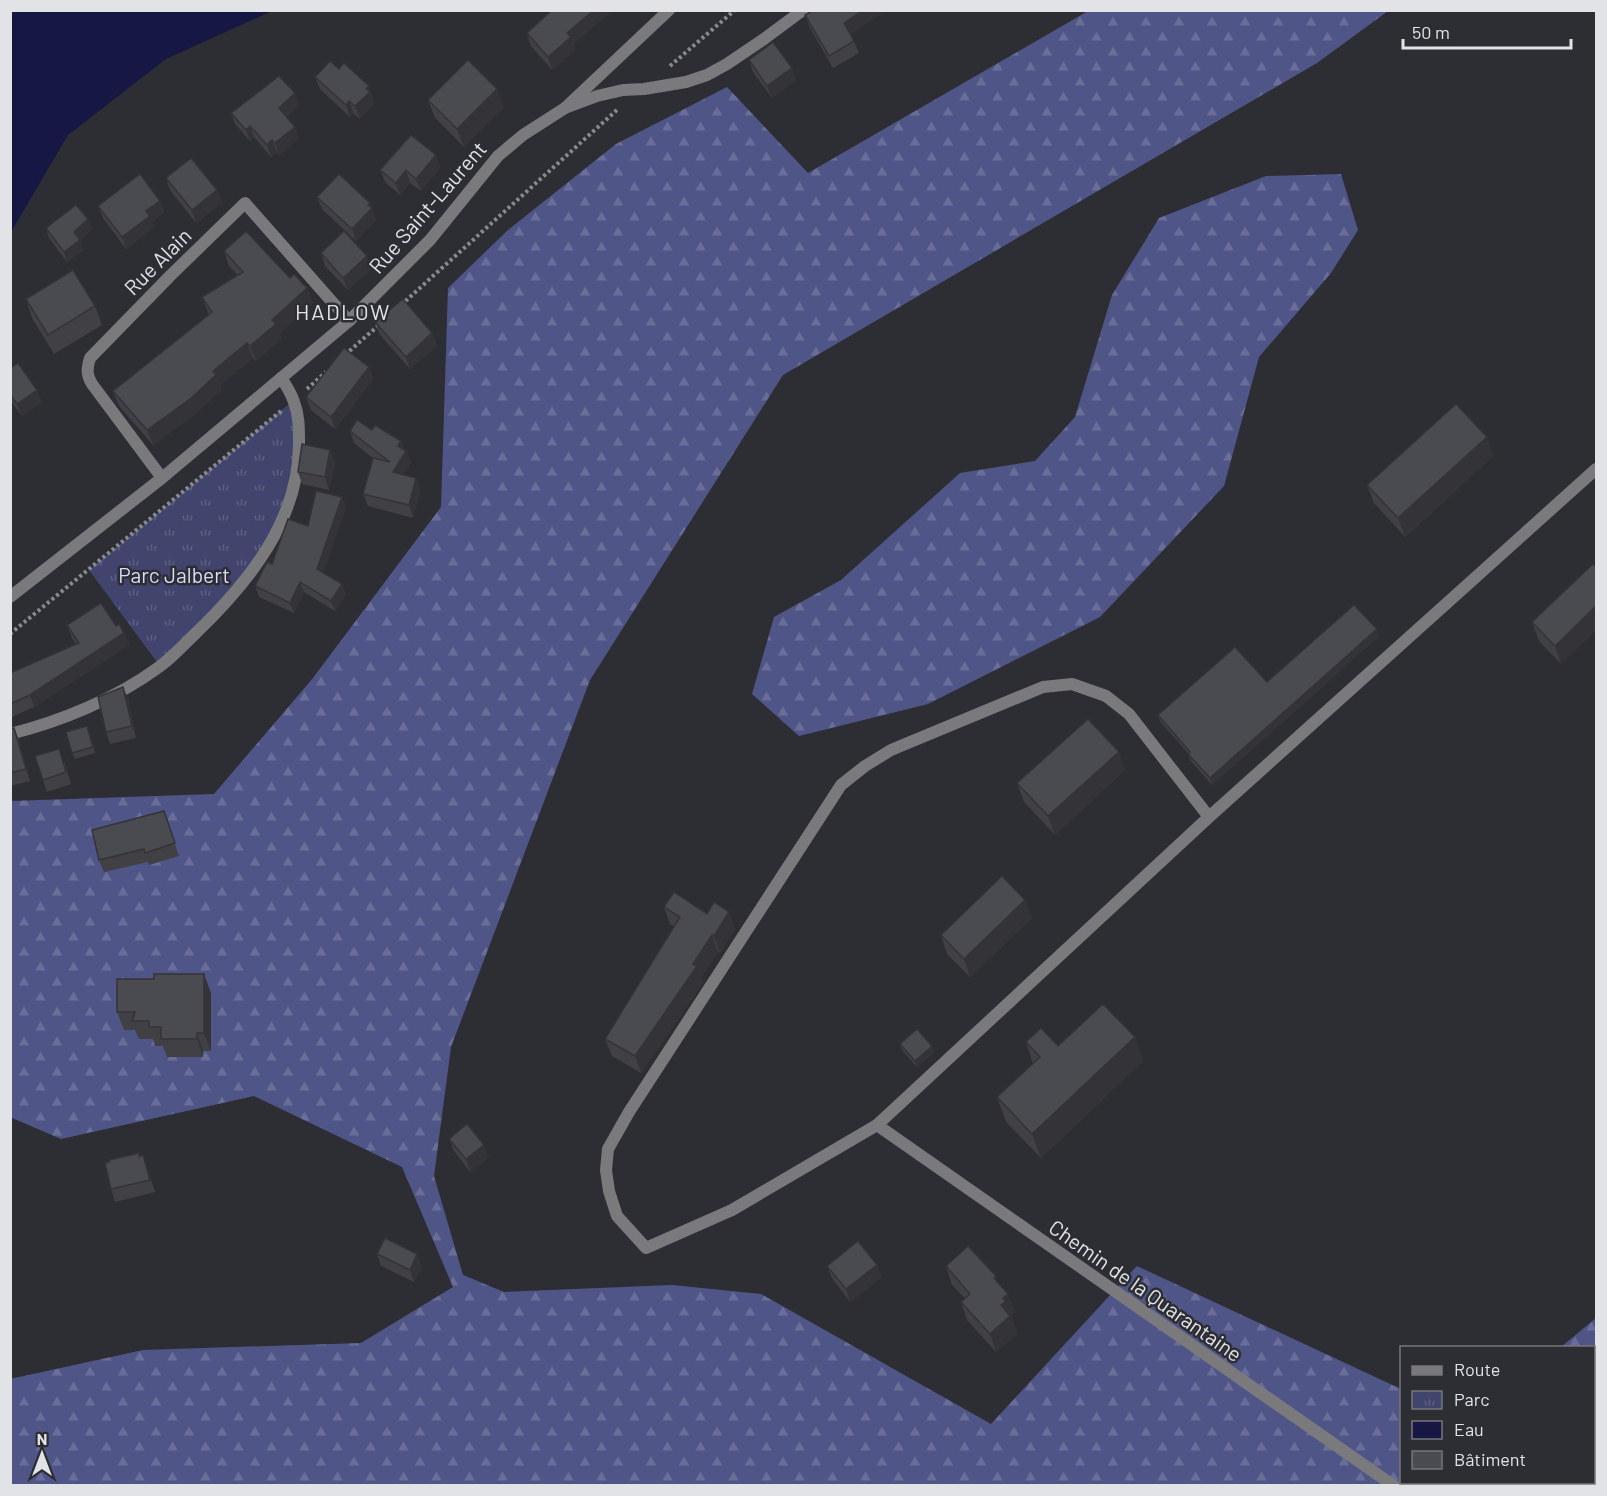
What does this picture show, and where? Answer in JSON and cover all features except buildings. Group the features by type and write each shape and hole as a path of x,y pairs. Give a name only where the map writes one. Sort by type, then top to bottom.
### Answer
{"street":[{"path":"565,108 669,10"},
{"name":"Rue Saint-Laurent","path":"10,597 162,478 349,321 430,240 498,156 523,135 565,108 623,90 686,82 707,75 746,52 803,10"},
{"name":"Rue Alain","path":"162,478 92,384 87,368 90,358 245,203 349,321"},
{"path":"10,734 68,715 114,695 160,666 216,613 250,575 275,535 292,495 299,454 299,420 294,400 281,378"},
{"path":"1209,817 1129,714 1106,696 1072,684 1042,687 891,750 873,761 841,785 629,1112 608,1149 606,1170 609,1191 618,1216 646,1248 732,1210 877,1125 1209,817 1596,469"},
{"name":"Chemin de la Quarantaine","path":"877,1125 1394,1485"}],"path":[{"path":"669,68 735,10"},
{"path":"394,312 626,102 644,89"},
{"path":"345,356 386,319"},
{"path":"10,634 328,371"}],"green space":[{"path":"1088,11 1388,11 1317,63 783,375 590,680 451,1047 434,1176 463,1275 504,1292 672,1285 761,1294 991,1424 1137,1266 1400,1389 1400,1484 1595,1484 1595,1346 1562,1346 1596,1318 1596,1485 11,1485 10,1379 143,1350 361,1343 453,1287 402,1167 254,1096 61,1139 10,1117 11,801 214,794 313,678 441,507 448,288 508,230 616,144 727,87 808,173"},
{"path":"1341,174 1358,230 1331,273 1259,357 1224,486 1100,617 928,704 799,736 752,694 774,617 841,580 960,473 1035,461 1075,417 1112,295 1159,218 1266,176"},
{"name":"Parc Jalbert","path":"294,400 293,495 250,575 160,666 89,570"}],"water":[{"path":"11,10 272,11 166,59 68,135 11,232"}],"district":[{"name":"HADLOW","path":"343,311"}]}
